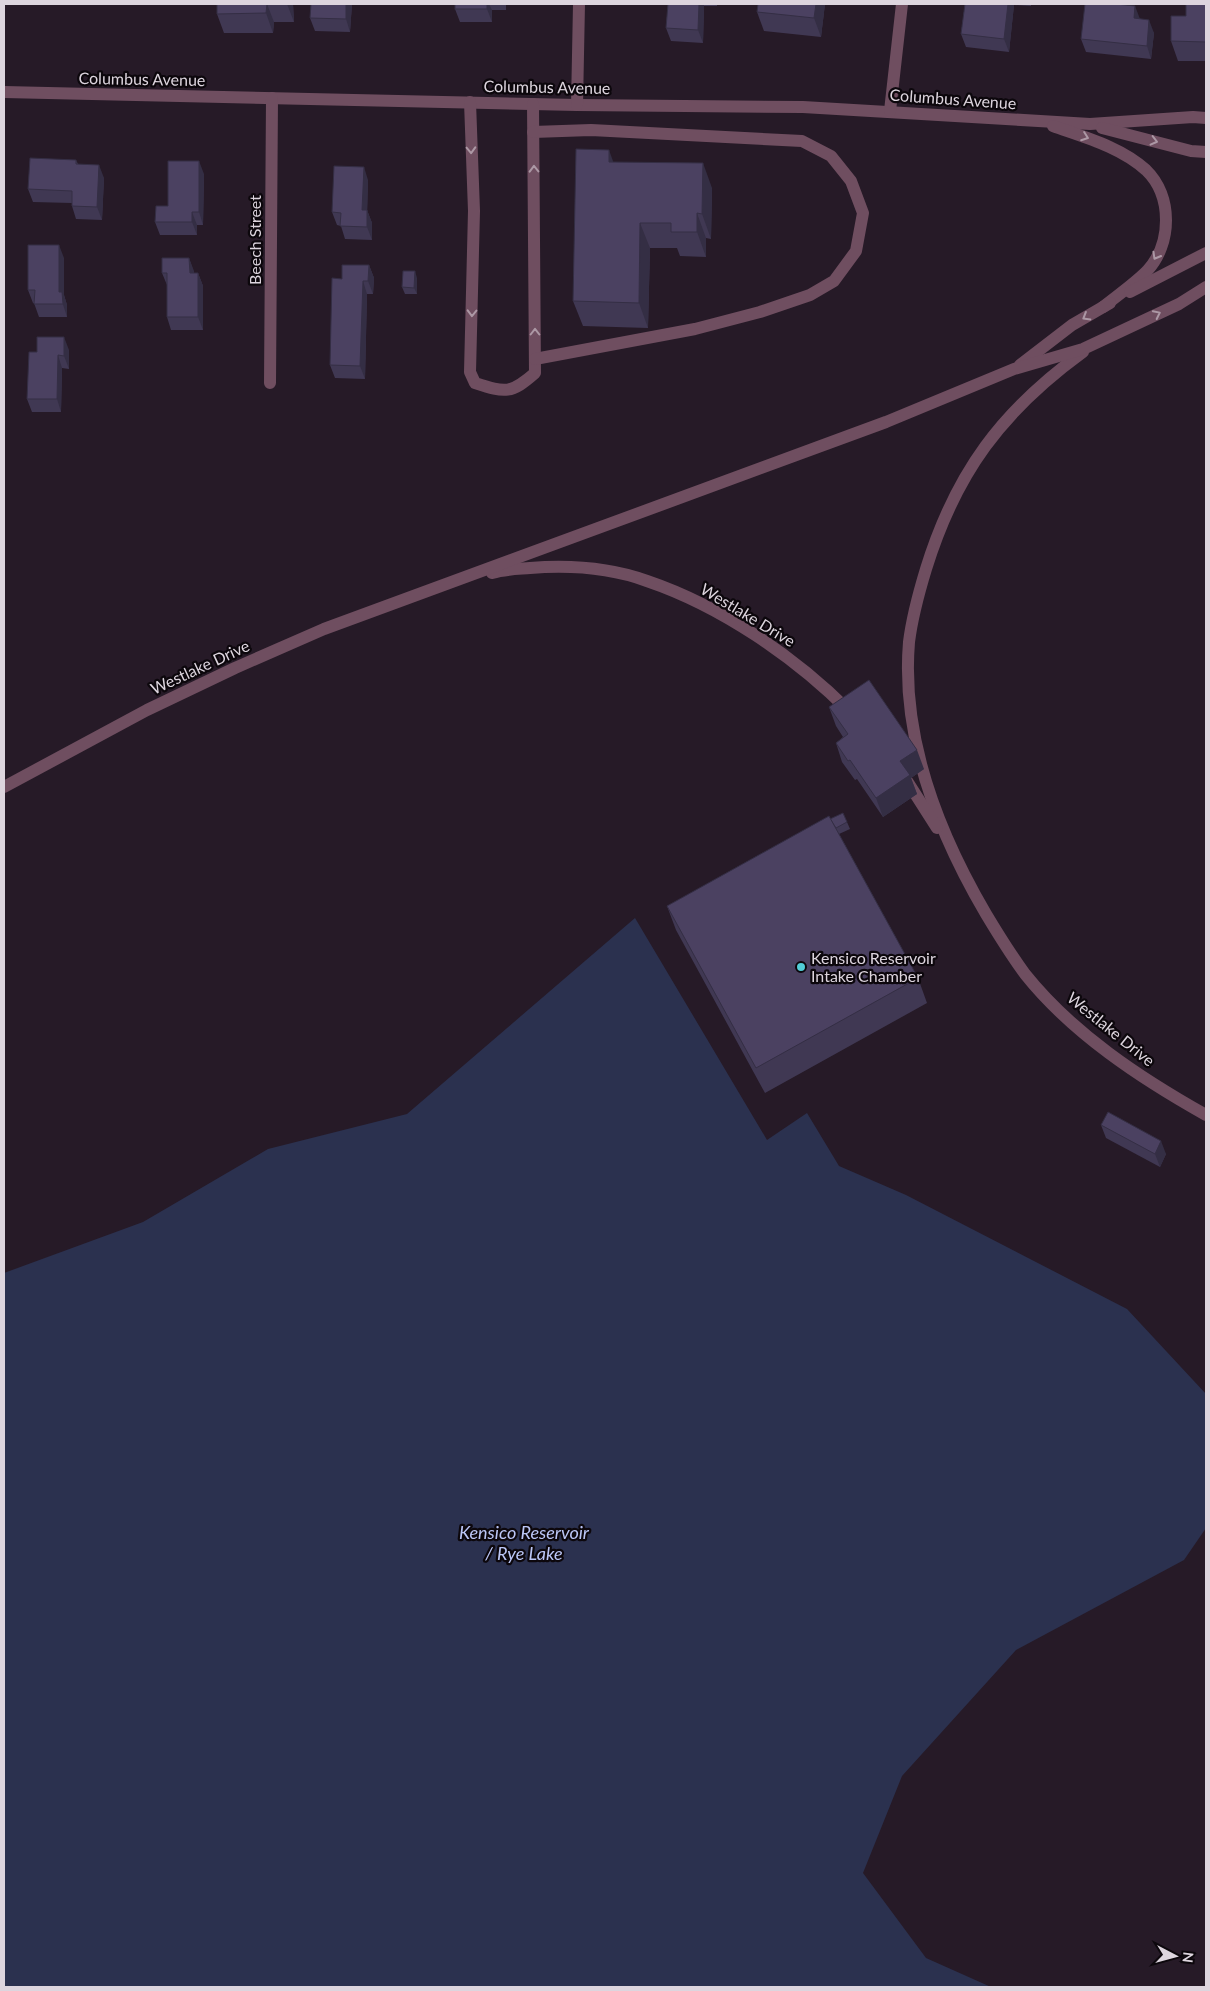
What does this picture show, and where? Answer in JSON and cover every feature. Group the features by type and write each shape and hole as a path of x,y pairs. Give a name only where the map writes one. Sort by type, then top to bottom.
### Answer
{"street":[{"path":"577,105 579,4"},
{"path":"890,111 902,4"},
{"name":"Columbus Avenue","path":"4,92 577,105 803,107 1090,124 1193,117 1206,118"},
{"name":"Beech Street","path":"270,383 272,98"},
{"path":"470,102 474,211 470,372 476,384 498,391 519,388 535,373 533,104"},
{"path":"1039,120 1103,144 1128,157 1146,170 1159,189 1165,207 1166,229 1160,250 1148,269 1128,288 1103,307"},
{"name":"Columbus Avenue","path":"1090,124 1191,151 1206,152"},
{"path":"534,132 591,130 802,141 831,156 851,181 863,213 856,251 834,281 810,295 760,312 695,329 535,359"},
{"path":"1014,369 1072,325 1206,253"},
{"path":"1014,369 1083,349 1179,304 1206,289"},
{"name":"Westlake Drive","path":"963,875 940,822 921,762 909,702 909,642 920,590 935,541 950,505 981,450 1013,410 1053,374 1083,352 1116,334"},
{"name":"Westlake Drive","path":"4,787 146,710 324,629 886,422 1014,369"},
{"name":"Westlake Drive","path":"418,594 499,571 549,566 598,570 646,580 695,601 744,628 803,670 830,692 860,722"},
{"name":"Westlake Drive","path":"900,770 930,815 995,929 1025,974 1063,1015 1104,1049 1149,1080 1206,1114"}],"water":[{"name":"Kensico Reservoir / Rye Lake","path":"635,918 767,1140 807,1113 839,1166 906,1195 1127,1309 1206,1394 1206,1528 1184,1560 1016,1650 902,1776 863,1873 926,1958 991,1987 4,1987 4,1273 143,1222 268,1149 407,1114"}],"building":[{"path":"217,4 267,4 266,13 217,14"},
{"path":"311,4 346,4 346,19 310,18"},
{"path":"455,4 487,4 487,9 455,9"},
{"path":"668,4 699,4 698,30 666,28"},
{"path":"758,4 816,4 814,18 757,12"},
{"path":"965,4 1008,4 1004,39 961,34"},
{"path":"1085,4 1135,6 1134,18 1149,20 1147,46 1081,39"},
{"path":"1186,4 1206,4 1206,42 1171,41 1171,16 1186,16"},
{"path":"576,149 609,150 609,162 703,163 702,214 697,213 697,232 671,232 671,223 640,223 639,303 573,301"},
{"path":"30,158 76,160 76,164 99,165 97,207 72,206 72,191 28,189"},
{"path":"168,161 199,161 199,212 192,212 192,222 155,222 156,206 168,206"},
{"path":"334,166 364,167 362,210 367,210 367,227 340,226 341,213 332,212"},
{"path":"28,245 59,245 59,292 62,292 63,304 34,304 35,290 28,290"},
{"path":"162,258 189,258 190,273 198,273 198,317 167,317 167,273 162,273"},
{"path":"342,265 369,265 368,281 363,281 360,366 330,365 332,278 342,279"},
{"path":"403,271 415,271 414,288 402,287"},
{"path":"37,337 64,337 64,356 58,355 57,399 27,399 29,352 37,352"},
{"path":"869,680 917,750 900,761 910,775 876,798 836,743 848,734 829,707"},
{"path":"843,813 847,822 836,828 830,819"},
{"name":"Kensico Reservoir Intake Chamber","path":"829,816 918,978 756,1068 667,906"},
{"path":"1108,1112 1161,1141 1155,1154 1101,1125"}],"place":[{"name":"Kensico Reservoir Intake Chamber","path":"801,967"}]}
